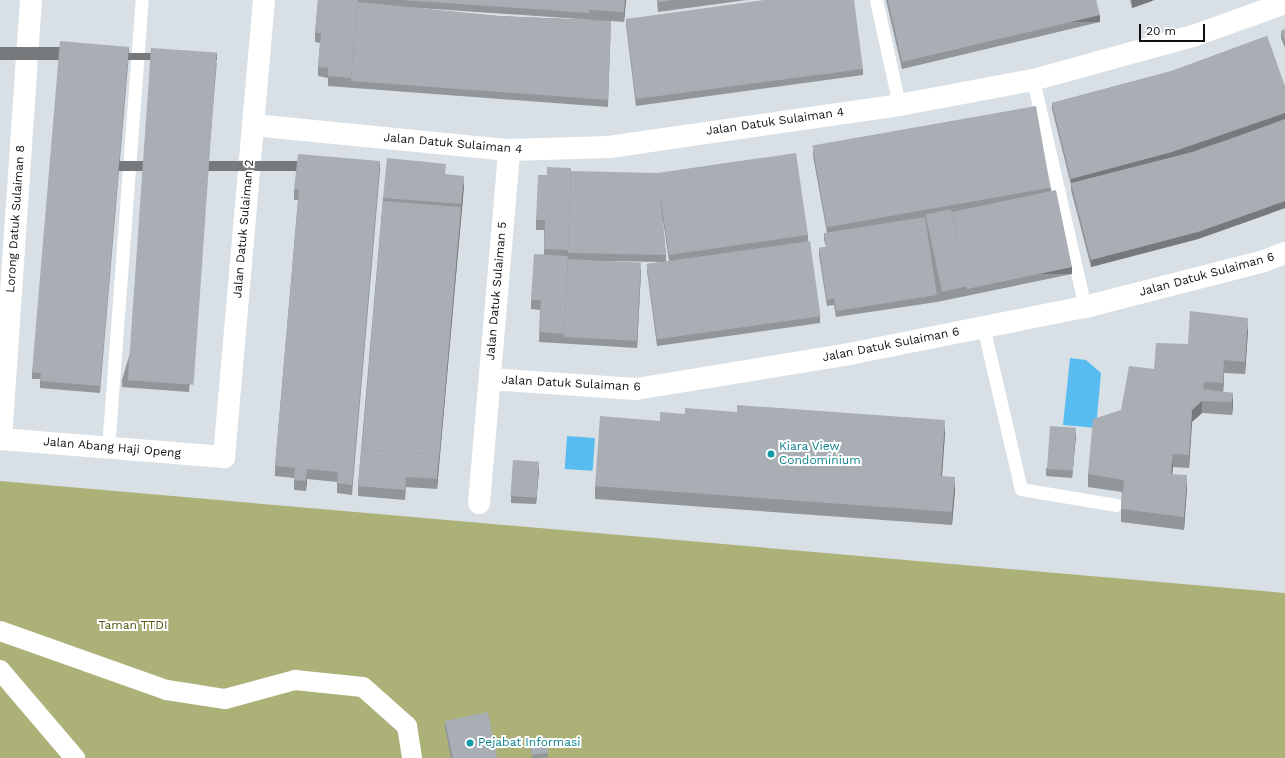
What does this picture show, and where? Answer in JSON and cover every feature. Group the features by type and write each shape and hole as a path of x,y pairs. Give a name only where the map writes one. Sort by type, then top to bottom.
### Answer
{"street":[{"name":"Lorong Datuk Sulaiman 8","path":"0,439 31,0"},
{"name":"Jalan Datuk Sulaiman 2","path":"224,457 264,0"},
{"name":"Jalan Datuk Sulaiman 4","path":"253,125 509,150 609,147 899,105 1033,80 1193,36 1285,2"},
{"name":"Jalan Datuk Sulaiman 5","path":"479,503 509,150"},
{"name":"Jalan Datuk Sulaiman 6","path":"490,379 636,389 850,354 983,326 1085,307 1264,261 1285,253"},
{"name":"Jalan Abang Haji Openg","path":"0,439 224,457"},
{"path":"0,631 167,690 225,699 294,680 363,687 407,726 412,758"},
{"path":"0,670 67,754"}],"lane":[{"path":"108,448 142,0"},
{"path":"876,0 899,105"},
{"path":"1033,80 1085,307"},
{"path":"983,326 1021,489 1116,505"}],"green space":[{"name":"Taman TTDI","path":"0,481 1285,593 1285,758 0,758"}],"water":[{"path":"1070,358 1086,360 1101,373 1096,428 1063,425"},
{"path":"567,436 595,438 593,471 565,469"}],"building":[{"path":"318,0 358,0 351,78 328,76 328,68 318,67 321,33 315,33"},
{"path":"402,0 589,0 589,13"},
{"path":"589,0 625,0 624,12 589,10"},
{"path":"658,0 675,0 658,2"},
{"path":"764,0 854,0 863,69 636,99 626,19"},
{"path":"888,0 1096,0 1100,15 902,62"},
{"path":"358,2 498,16 611,21 608,100 351,81"},
{"path":"1285,29 1285,41 1281,31"},
{"path":"1267,36 1285,87 1285,113 1172,152 1071,179 1052,103 1172,71"},
{"path":"60,41 129,47 100,386 40,381 41,373 32,372"},
{"path":"151,48 217,53 194,385 128,380"},
{"path":"1036,106 1050,188 827,227 812,145"},
{"path":"1285,119 1285,201 1198,232 1091,260 1071,183 1200,150"},
{"path":"796,153 808,235 669,255 660,193 666,255 568,253 571,171 657,173"},
{"path":"298,154 380,161 352,485 337,483 338,472 307,469 306,481 294,480 295,468 275,466 299,190 294,190"},
{"path":"387,158 446,164 445,174 464,176 461,204 383,198"},
{"path":"547,167 571,168 568,250 544,249 545,220 536,220 538,175 547,175"},
{"path":"1056,190 1072,267 967,289 952,212"},
{"path":"383,201 461,207 439,458 439,455 362,449"},
{"path":"951,209 967,286 942,292 926,214"},
{"path":"925,217 937,295 836,311 834,298 827,300 819,248 826,247 824,233"},
{"path":"810,241 821,316 657,339 647,264"},
{"path":"534,254 568,256 564,334 539,332 541,300 531,300"},
{"path":"568,259 641,263 637,341 564,337"},
{"path":"1190,311 1248,318 1245,362 1224,360 1223,383 1204,382 1203,389 1233,393 1232,402 1202,401 1192,410 1189,455 1173,454 1171,474 1187,475 1184,517 1121,509 1124,480 1088,474 1093,419 1121,410 1129,366 1154,369 1156,343 1188,344"},
{"name":"Kiara View Condominium","path":"737,405 945,420 941,476 955,477 952,512 595,486 600,416 660,421 660,412 685,414 685,408 737,412"},
{"path":"1050,426 1076,428 1073,471 1047,469"},
{"path":"361,449 439,455 437,479 406,477 405,490 358,486"},
{"path":"513,460 539,462 536,498 510,496"},
{"name":"Pejabat Informasi","path":"488,712 497,758 453,758 445,721"},
{"path":"546,737 548,753 532,755 530,739"}],"place":[{"name":"Kiara View Condominium","path":"771,454"},
{"name":"Pejabat Informasi","path":"470,743"}]}
